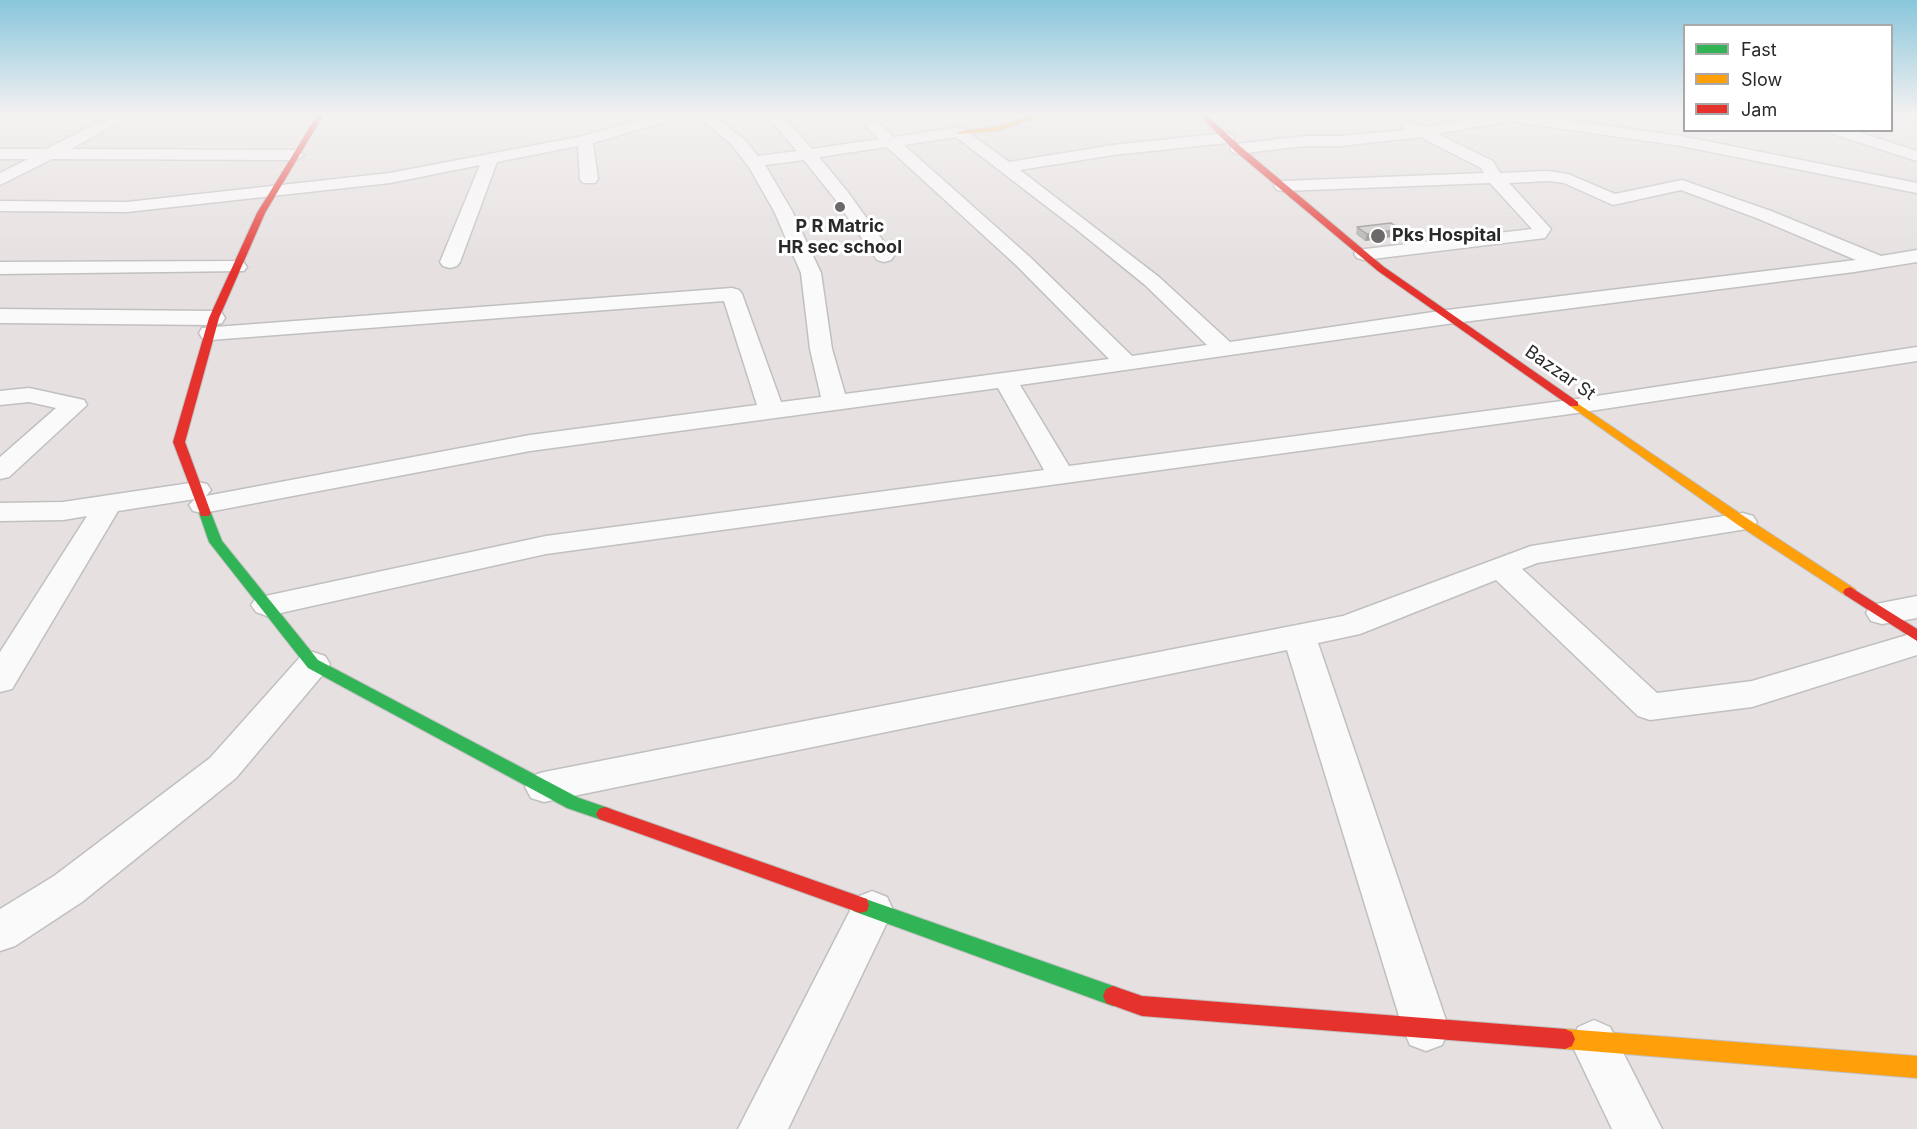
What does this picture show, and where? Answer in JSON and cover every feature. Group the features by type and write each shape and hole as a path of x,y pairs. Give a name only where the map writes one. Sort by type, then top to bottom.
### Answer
{"street":[{"path":"0,180 25,167"},
{"path":"289,167 261,213 212,326 178,442 216,542 313,664 573,803 1142,1006 1917,1067"},
{"path":"0,206 127,207 390,178 453,167"},
{"path":"450,262 487,167"},
{"path":"588,167 589,179"},
{"path":"757,167 783,211 811,273 821,349 835,404"},
{"path":"819,167 884,256"},
{"path":"918,167 1024,262 1127,364"},
{"path":"1006,167 1152,281 1224,349"},
{"name":"Bazzar St","path":"1260,167 1364,254 1447,317 1743,522 1917,636"},
{"path":"1364,254 1538,234 1542,229 1495,178 1488,167"},
{"path":"1811,167 1917,188"},
{"path":"1283,186 1548,176 1568,179 1613,200 1682,185 1880,262"},
{"path":"0,512 63,510 108,504 200,498 530,444 1127,364 1447,317 1917,256"},
{"path":"0,268 237,267"},
{"path":"0,316 212,326 732,294 772,412"},
{"path":"267,605 546,545 1577,406 1917,354"},
{"path":"1005,380 1060,476"},
{"path":"0,398 29,395 75,405 0,471"},
{"path":"0,680 108,504"},
{"path":"544,787 1349,626 1531,555 1743,522"},
{"path":"1501,567 1650,706 1752,694 1917,643"},
{"path":"1882,613 1917,607"},
{"path":"1299,636 1426,1029"},
{"path":"0,932 68,889 223,768 313,664"},
{"path":"762,1129 872,910"},
{"path":"1594,1043 1638,1129"}],"building":[{"path":"1391,223 1400,229 1367,234 1357,227"}],"traffic: fast":[{"path":"205,513 216,542 313,664 573,803 605,814"},
{"path":"860,905 1113,996"}],"traffic: slow":[{"path":"1574,404 1743,522 1850,592"},
{"path":"1565,1039 1917,1067"}],"traffic: jam":[{"path":"205,513 179,442 214,318 261,213 289,167"},
{"path":"1259,167 1381,269 1574,404"},
{"path":"1850,592 1917,636"},
{"path":"605,814 860,905"},
{"path":"1113,996 1142,1006 1565,1039"}],"place":[{"name":"P R Matric HR sec school","path":"840,207"},
{"name":"Pks Hospital","path":"1378,236"}]}
